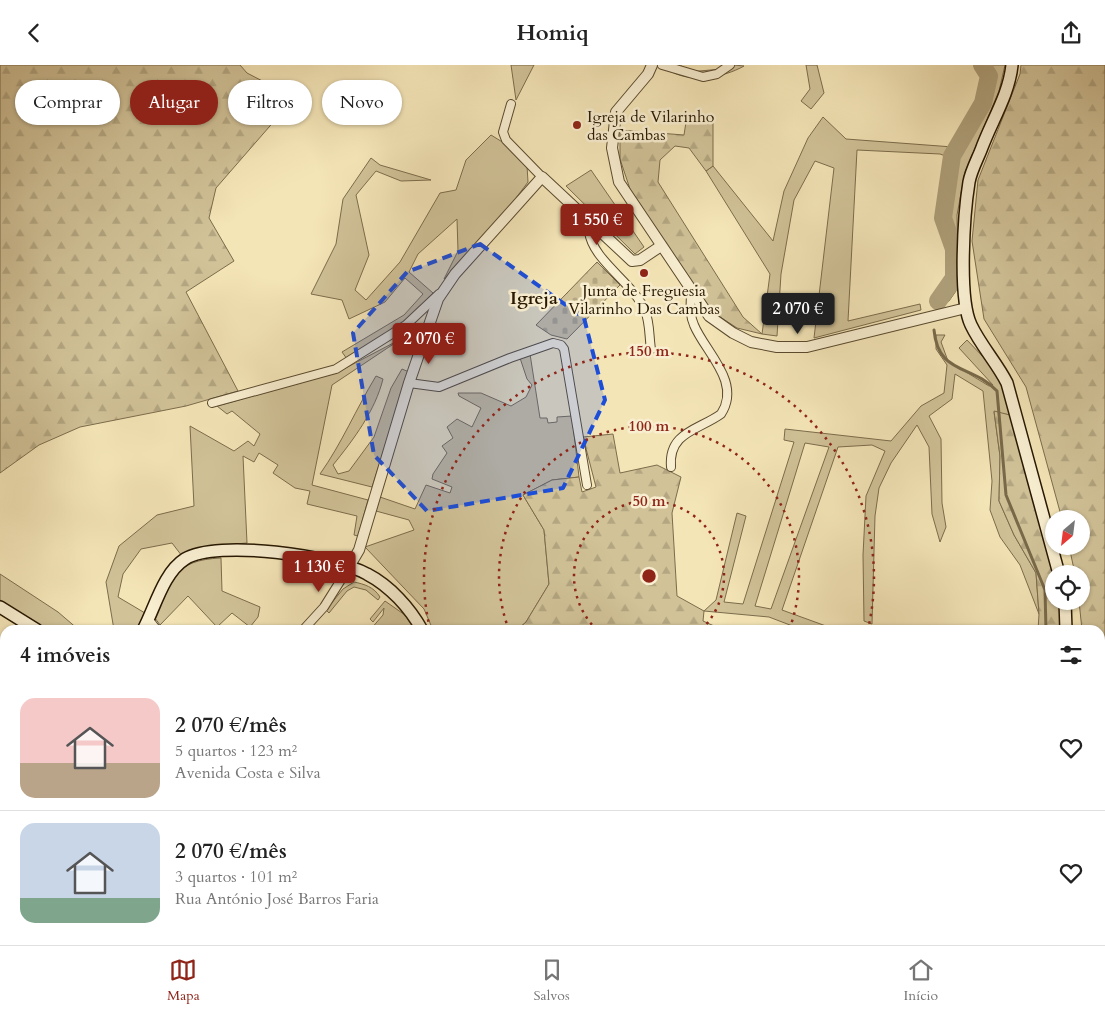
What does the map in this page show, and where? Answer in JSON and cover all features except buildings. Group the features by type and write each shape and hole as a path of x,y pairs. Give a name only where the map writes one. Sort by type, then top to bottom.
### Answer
{"main road":[{"path":"1012,65 1011,77 1003,100 986,134 970,181 964,250 966,308 971,325 997,363 1007,383 1057,565"},
{"path":"146,625 171,573 185,559 197,555 231,550 272,551 349,567 367,573 387,588 406,607 419,625"},
{"path":"0,607 29,625"},
{"path":"1065,610 1066,625"}],"street":[{"path":"652,65 648,74 616,112 612,148 619,182 709,317 733,333 751,341 777,347 807,347 966,308"},
{"path":"662,65 703,77 716,74 730,65"},
{"path":"511,104 503,132 506,140 542,177 632,261 640,260 661,246"},
{"path":"212,403 336,369 406,325 446,287 542,177"},
{"path":"594,226 589,232 594,246 632,290 645,310 651,349"},
{"path":"307,625 324,607 359,551 409,383 438,299 446,287"},
{"path":"672,467 671,455 676,443 695,428 721,414 726,402 722,371 691,318 691,290"},
{"path":"409,383 439,387 553,343 561,345 564,349 587,485"}],"highlighted area":[{"path":"480,244 584,318 605,400 563,488 427,511 374,455 353,333 407,272"}],"green space":[{"path":"0,65 240,65 247,73 260,80 228,80 228,125 271,125 216,188 209,218 234,261 186,292 238,391 186,406 80,427 39,445 0,473"},
{"path":"511,65 534,65 516,100"},
{"path":"734,65 744,66 726,74 706,78 685,77 667,69 682,66 688,72 722,69"},
{"path":"806,65 817,65 824,93 811,109 801,101 810,89"},
{"path":"978,65 1005,65 999,91 965,172 957,215 958,278 956,291 949,301 934,307 931,304 932,299 943,288 949,274 947,236 938,218 948,157 940,154 857,150 848,321 920,304 921,310 814,338 834,168 815,161 794,200 781,274 777,336 762,334 770,274 706,171 713,166 773,241 784,191 808,138 823,117 846,139 953,147 982,89 982,69"},
{"path":"1021,65 1105,65 1105,625 1081,625 1080,610 1090,610 1090,565 1073,565 1071,555 1090,555 1090,510 1060,510 1026,387 984,319 972,241 978,180 1020,74"},
{"path":"686,122 713,123 713,166 706,171 689,148 675,146 660,160 658,182 743,317 762,334 737,328 711,311 630,189 620,159 620,130 684,135"},
{"path":"491,135 504,143 527,166 528,182 510,206 444,279 458,251 457,219 418,254 409,272 433,293 407,320 347,359 342,352 404,315 423,294 405,278 385,302 349,319 342,300 311,294 336,244 343,199 371,158 380,165 431,180 401,181 376,171 356,195 369,255 355,290 366,300 400,262 440,193 456,190 466,160"},
{"path":"591,170 644,247 635,254 566,186"},
{"path":"597,262 620,285 567,339 551,335 536,325"},
{"path":"936,335 945,335 941,342 948,361 989,386 993,385 959,348 967,340 985,359 1004,386 1010,415 994,412 1000,456 999,501 1014,535 1036,573 1039,614 1020,565 1000,537 990,510 992,481 983,391 955,374 952,399 929,416 941,439 942,503 946,527 940,542 932,514 929,447 917,425 891,463 879,488 875,516 872,624 864,621 863,555 866,496 885,451 872,445 838,447 782,610 823,625 790,625 769,617 704,611 716,600 737,513 746,516 724,602 743,604 794,442 784,440 785,429 891,441 921,406 944,393 947,365 936,349","holes":["805,443 829,447 771,609 755,606"]},
{"path":"401,339 332,385 312,485 368,500 358,536 354,535 357,516 307,504 310,491 295,488 273,473 278,465 259,453 254,462 243,456 247,543 201,547 182,556 172,543 141,549 123,574 118,597 145,613 139,625 113,625 106,582 119,546 157,515 194,506 190,426 234,451 248,441 254,446 260,434 232,411 227,414 217,406 336,373"},
{"path":"530,354 540,418 547,418 548,423 557,422 557,417 572,416 579,477 552,480 523,495 544,530 549,584 523,625 431,625 424,609 365,547 414,530 409,520 376,511 380,497 415,509 426,485 450,493 452,487 432,479 433,474 447,453 442,446 453,438 447,427 457,419 472,427 481,408 459,396 458,393 481,393 511,406 526,397 532,385 527,379 520,358"},
{"path":"402,369 409,372 372,487 320,474 376,376 383,379 375,402 356,435 333,465 338,474 349,471 374,437 391,388"},
{"path":"994,411 1010,415 1045,541 1045,555 1049,555 1052,565 1045,565 1045,610 1060,610 1061,625 1038,625 1036,573 1014,535 999,501 1000,456"},
{"path":"613,434 620,473 657,465 681,477 672,513 677,596 704,611 703,621 712,625 523,625 549,584 544,530 523,495 552,480 579,477 582,492 596,487 583,437"},
{"path":"221,558 222,591 260,607 258,617 252,625 247,625 232,613 219,625 215,625 188,596 160,625 155,618 171,582 184,568 205,560"},
{"path":"0,574 58,612 73,625 39,625 0,600"},
{"path":"354,582 372,588 380,597 378,600 366,590 354,587 347,591 329,613 326,610 343,589"},
{"path":"385,601 405,615 412,625 374,625 383,615 384,608 373,622 370,619"}],"waterway":[{"path":"938,301 954,278 954,249 943,218 952,156 983,103 989,76 982,65"},
{"path":"934,330 942,355 949,362 987,382 997,391 1006,495 1045,590 1046,625"}],"place":[{"name":"Igreja de Vilarinho das Cambas","path":"577,125"},
{"name":"Junta de Freguesia Vilarinho Das Cambas","path":"644,273"}],"district":[{"name":"Igreja","path":"534,298"}]}
